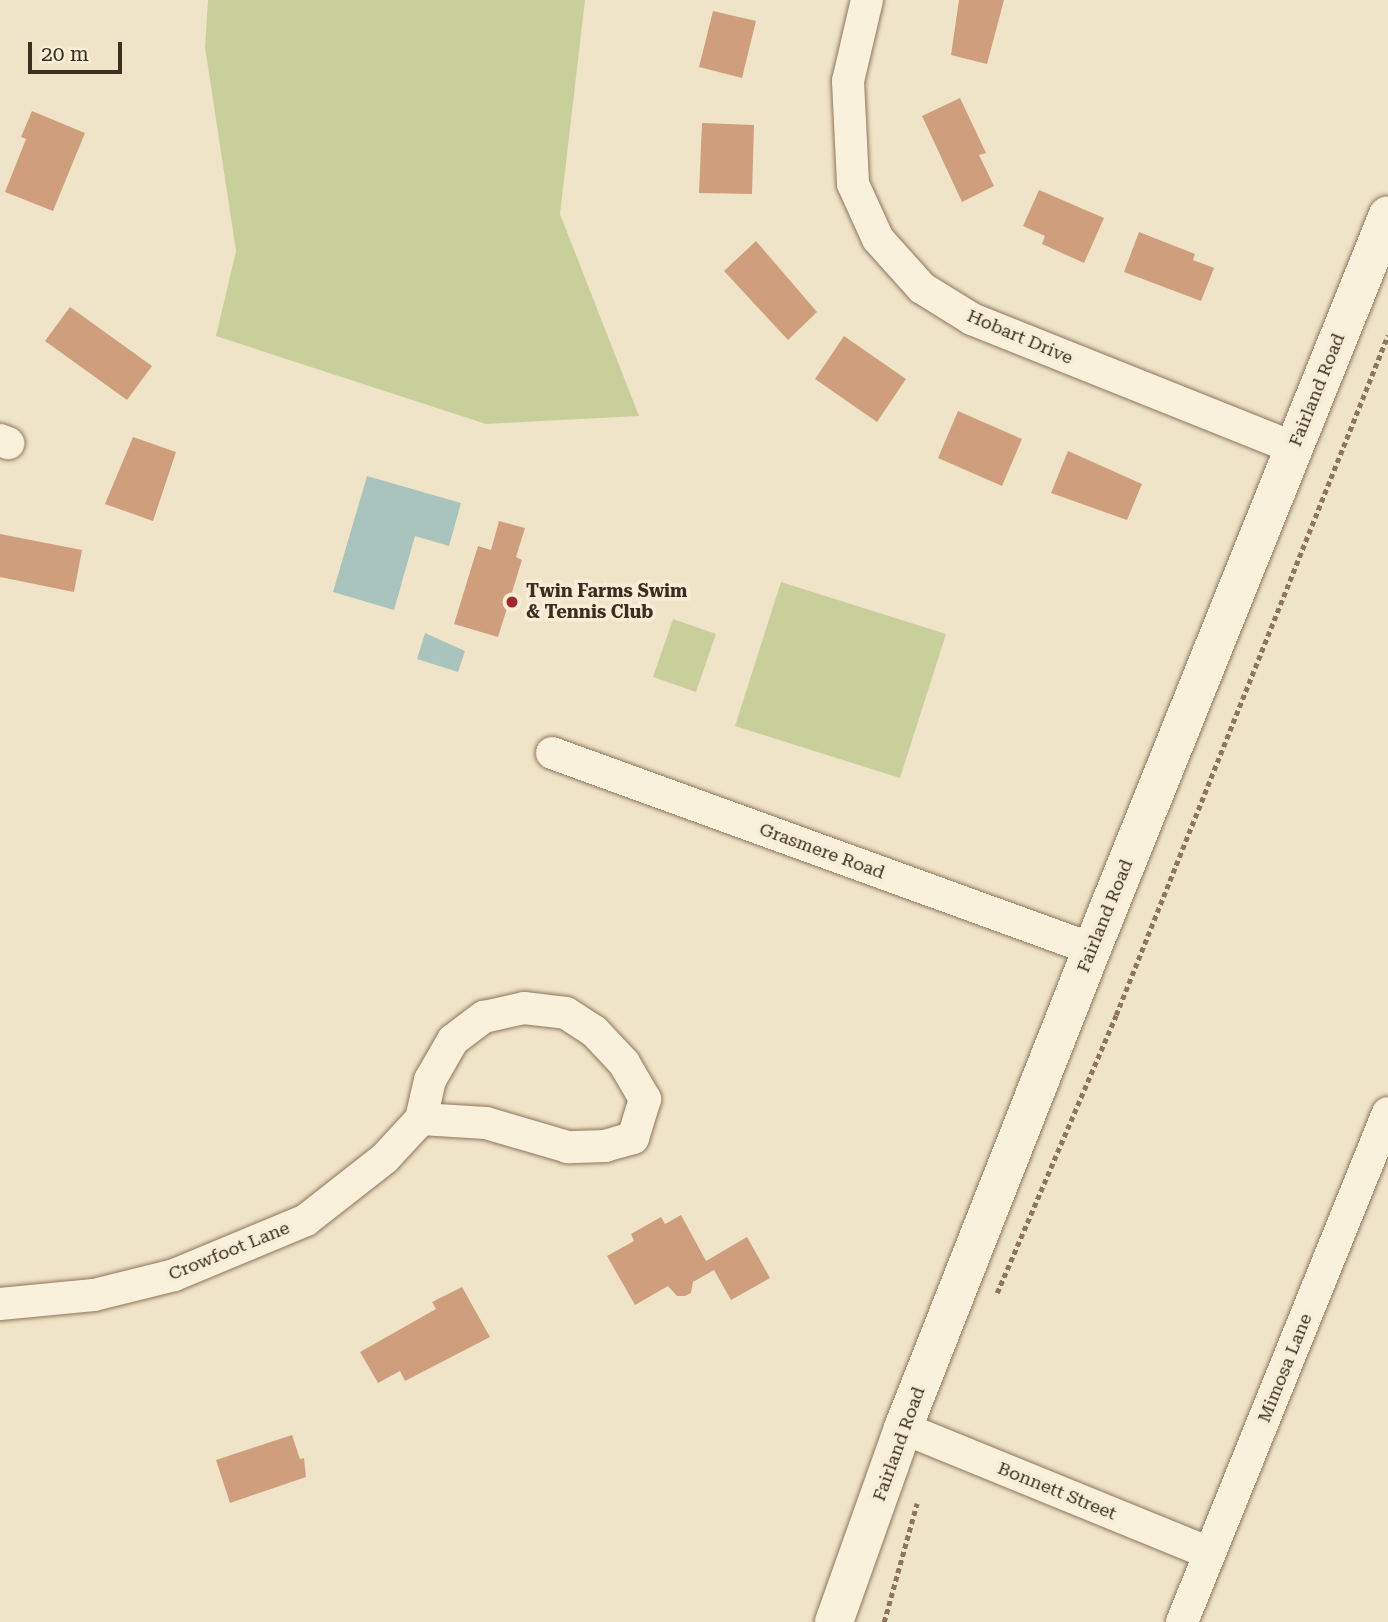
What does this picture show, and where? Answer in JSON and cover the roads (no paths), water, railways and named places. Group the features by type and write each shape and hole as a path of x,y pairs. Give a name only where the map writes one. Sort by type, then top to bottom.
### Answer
{"main road":[{"name":"Fairland Road","path":"834,1622 903,1428 1092,949 1388,215"}],"street":[{"name":"Hobart Drive","path":"867,0 848,80 853,184 878,239 922,288 972,319 1294,448"},
{"name":"Grasmere Road","path":"552,753 1092,949"},
{"name":"Crowfoot Lane","path":"0,1304 94,1295 174,1275 306,1220 385,1158 421,1119 430,1080 453,1040 484,1017 524,1008 566,1013 594,1031 624,1063 645,1100 633,1138 605,1146 568,1147 486,1123 421,1119"},
{"name":"Mimosa Lane","path":"1182,1622 1388,1113"},
{"name":"Bonnett Street","path":"903,1428 1210,1553"}],"water":[{"path":"367,476 461,503 449,546 415,536 394,610 333,592"},
{"path":"425,633 465,651 458,672 417,659"}],"place":[{"name":"Twin Farms Swim & Tennis Club","path":"512,602"}]}
